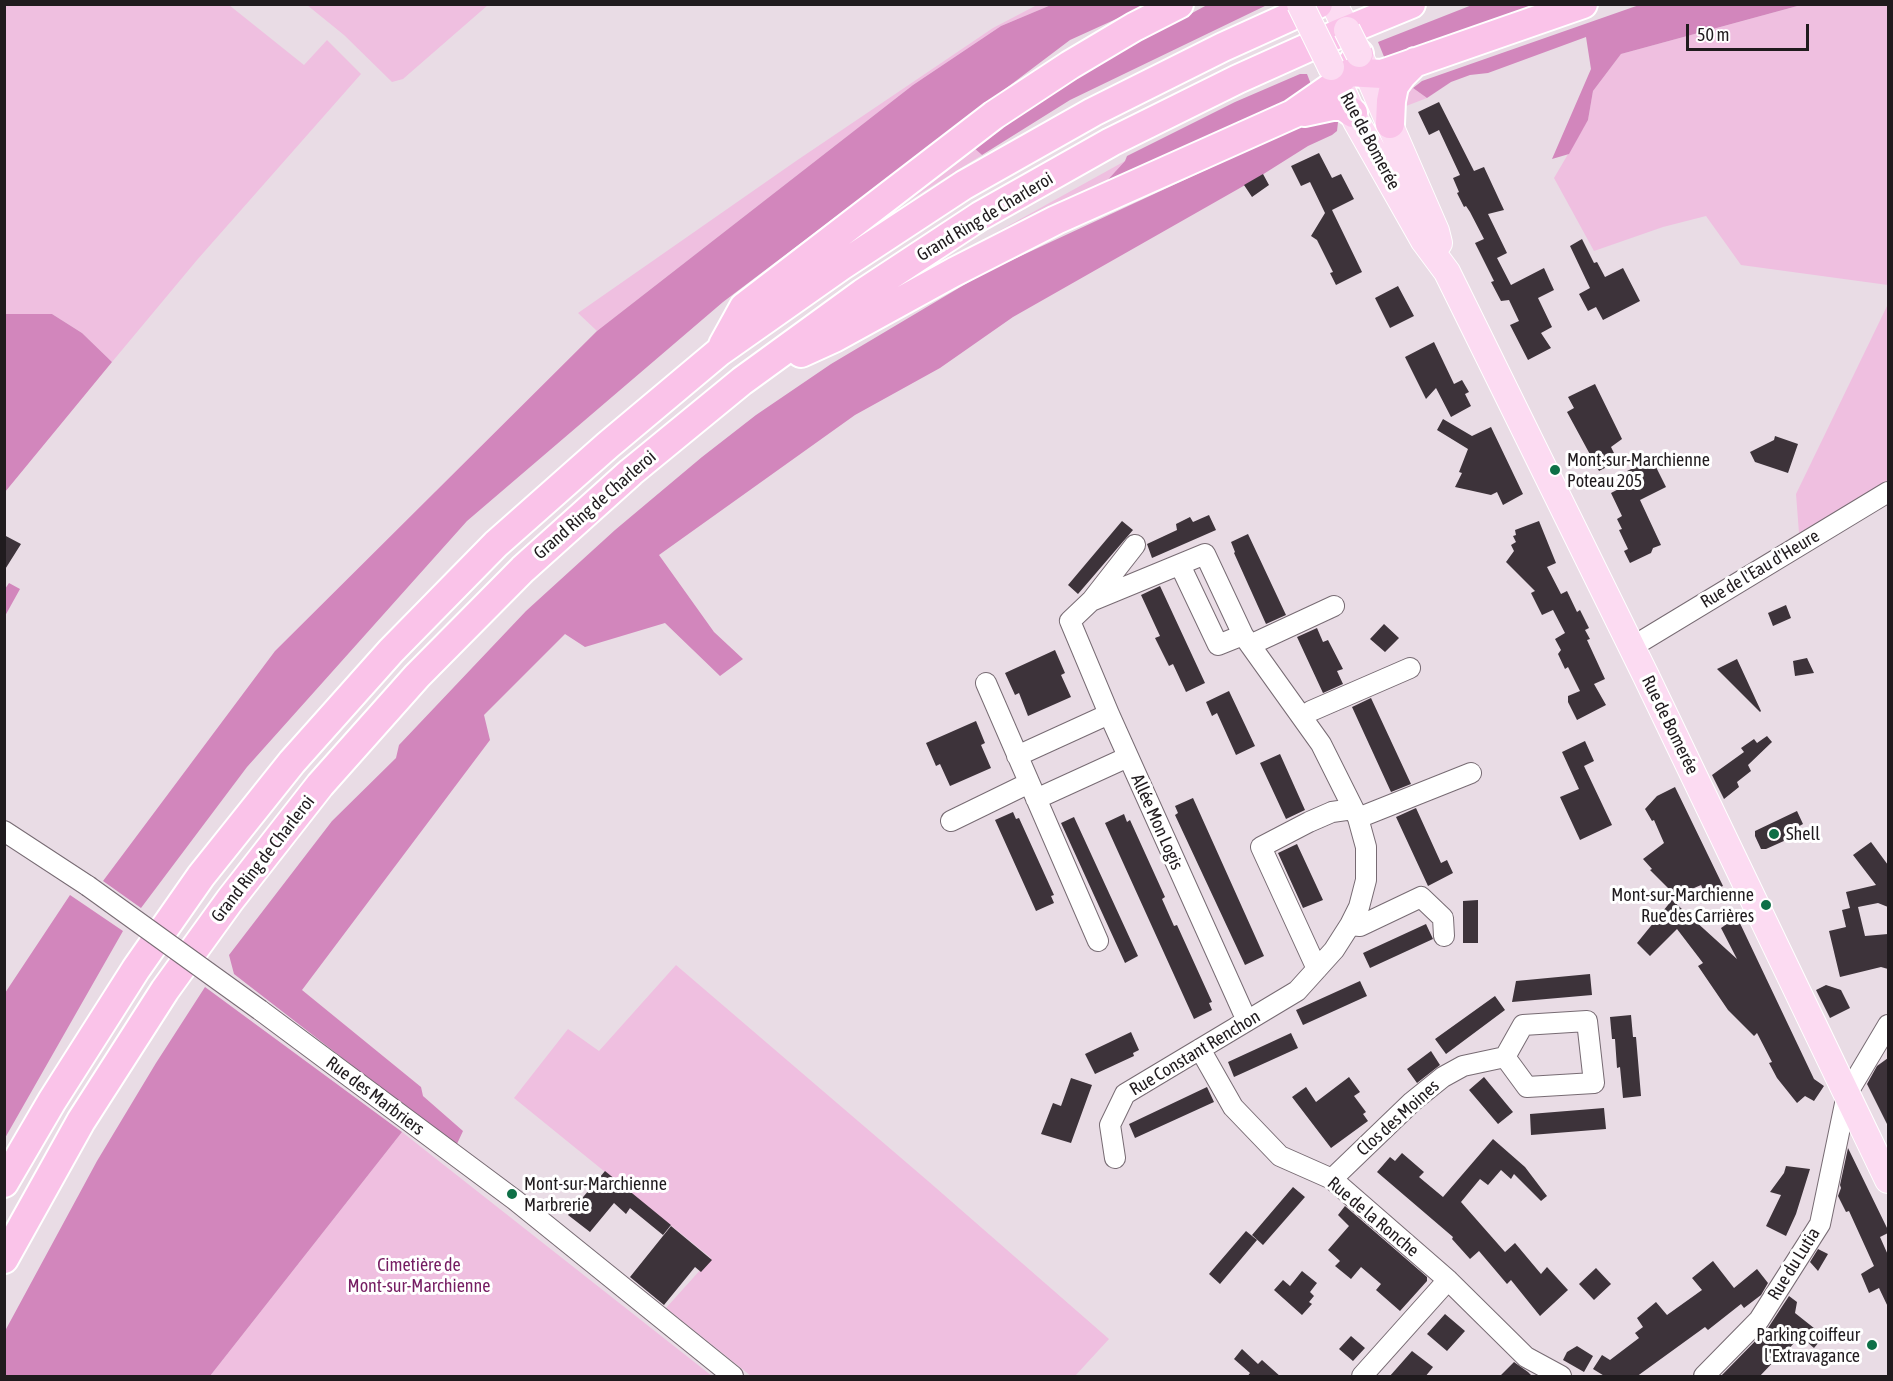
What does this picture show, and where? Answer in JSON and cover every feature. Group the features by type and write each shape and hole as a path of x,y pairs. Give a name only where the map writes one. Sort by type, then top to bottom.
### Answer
{"highway":[{"path":"719,352 744,307 994,115 1134,27 1179,4"},
{"name":"Grand Ring de Charleroi","path":"4,1183 52,1101 136,969 201,876 292,762 391,651 496,544 608,445 719,352 841,266 963,185 1093,112 1223,47 1318,4"},
{"name":"Grand Ring de Charleroi","path":"4,1259 81,1121 165,990 230,900 320,785 417,676 523,569 631,472 742,381 862,293 980,216 1111,142 1238,79 1411,4"},
{"path":"1293,114 1349,70 1382,74 1583,4"},
{"path":"1390,123 1394,86 1415,63"},
{"path":"742,381 834,338 954,272 1056,220 1293,114 1332,106 1342,106 1353,112"}],"main road":[{"name":"Rue de Bomerée","path":"1300,4 1390,123 1436,231 1447,272"},
{"name":"Rue de Bomerée","path":"1334,4 1349,70 1356,122 1424,241 1447,272 1632,647 1888,1180"}],"street":[{"name":"Rue de l'Eau d'Heure","path":"1632,647 1888,492"},
{"path":"1091,601 1135,545"},
{"name":"Rue Constant Renchon","path":"1070,621 1091,601 1205,554 1246,640 1321,744 1355,813 1366,847 1366,880 1359,908 1334,950 1297,991 1125,1094 1110,1125 1114,1158"},
{"path":"1180,565 1218,645 1246,640 1334,606"},
{"name":"Allée Mon Logis","path":"1070,621 1128,758 1247,1021"},
{"path":"1302,717 1410,668"},
{"path":"986,684 1098,941"},
{"path":"1017,756 1109,714"},
{"path":"951,821 1128,758"},
{"path":"1317,969 1261,847 1309,822 1332,813 1355,813 1471,773"},
{"name":"Rue des Marbriers","path":"4,831 88,886 260,1010 515,1200 733,1377"},
{"path":"1350,925 1360,926 1420,897 1443,918 1444,936"},
{"path":"1587,1021 1594,1083 1527,1087 1506,1057 1523,1025 1587,1021"},
{"name":"Rue du Lutia","path":"1704,1377 1759,1320 1820,1224 1847,1094 1888,1028"},
{"name":"Rue de la Ronche","path":"1200,1049 1233,1107 1281,1156 1332,1179 1448,1280 1526,1357 1561,1377"},
{"name":"Clos des Moines","path":"1332,1179 1412,1102 1443,1077 1462,1066 1506,1057"},
{"path":"1362,1377 1448,1280"}],"green space":[{"path":"5,5 229,5 304,65 327,40 361,74 197,260 112,362 82,333 52,314 5,314"},
{"path":"307,5 488,5 403,79 392,82 344,35"},
{"path":"1037,5 1051,5 1001,26 913,85 597,331 578,313 796,161 993,28"},
{"path":"1801,5 1888,5 1888,285 1741,265 1706,216 1663,227 1594,251 1554,178 1588,120 1593,91 1621,54"},
{"path":"1413,82 1413,88 1427,98 1401,108 1407,90"},
{"path":"974,148 982,155 884,216"},
{"path":"1125,161 1103,185 940,266 970,247"},
{"path":"1888,304 1888,480 1799,533 1796,494"},
{"path":"676,965 1109,1339 1075,1376 751,1376 666,1308 711,1258 514,1098 568,1029 599,1051"},
{"name":"Cimetière de Mont-sur-Marchienne","path":"402,1132 712,1376 210,1376"}],"shaded area":[{"path":"1642,4 1801,5 1621,54 1593,91 1588,120 1569,154 1552,159 1591,69 1586,37 1488,73 1470,75 1451,82 1427,98 1413,88 1422,81"},
{"path":"1051,5 1147,5 1070,40 723,302 467,521 247,767 141,908 103,881 275,651 597,331 913,85 1001,26"},
{"path":"1207,5 1267,5 1070,100 982,155 974,148 1060,84"},
{"path":"1472,5 1557,5 1387,64 1378,42"},
{"path":"1300,74 1307,74 1314,92 1103,185 1127,156 1235,102"},
{"path":"1322,116 1330,116 1338,122 1337,131 1332,135 1308,146 1254,180 1013,317 940,368 855,415 659,555 714,632 743,659 720,676 665,623 585,647 565,634 484,715 490,740 302,990 421,1087 423,1096 463,1131 456,1146 234,974 229,955 332,821 396,758 399,745 526,611 615,530 702,457 756,415 831,364 984,273"},
{"path":"5,314 52,314 82,333 112,362 5,492"},
{"path":"9,583 20,589 5,616 5,589"},
{"path":"70,895 123,931 5,1138 5,993"},
{"path":"205,987 402,1132 210,1376 5,1376 5,1331 97,1161"}],"building":[{"path":"1439,102 1474,171 1484,167 1504,210 1488,214 1507,253 1497,258 1511,285 1544,268 1554,290 1538,298 1552,327 1541,333 1551,348 1528,360 1510,325 1519,321 1509,300 1501,301 1475,243 1484,239 1457,193 1459,192 1453,178 1460,175 1439,130 1429,135 1418,112"},
{"path":"1319,153 1332,178 1341,174 1354,199 1332,210 1362,272 1336,285 1330,273 1333,272 1317,240 1311,236 1325,213 1310,182 1301,186 1291,166"},
{"path":"1263,174 1269,185 1252,197 1244,185"},
{"path":"1582,239 1594,263 1597,262 1605,277 1623,268 1640,301 1603,320 1596,307 1588,311 1579,294 1590,288 1570,246"},
{"path":"1398,286 1414,316 1390,328 1375,298"},
{"path":"1434,342 1454,384 1462,380 1469,392 1465,394 1471,406 1451,417 1436,388 1426,399 1405,357"},
{"path":"1595,384 1622,439 1611,447 1618,461 1599,471 1567,412 1574,408 1568,397"},
{"path":"1443,419 1472,436 1491,427 1523,494 1503,505 1497,492 1491,495 1455,487 1462,473 1459,472 1468,449 1437,430"},
{"path":"1775,436 1798,444 1788,473 1755,462 1750,452 1774,440"},
{"path":"1652,459 1666,487 1640,500 1661,545 1653,548 1651,553 1630,563 1624,551 1628,549 1619,530 1622,529 1617,519 1622,516 1611,493 1632,482 1627,471"},
{"path":"1209,515 1216,530 1152,558 1147,544 1177,530 1176,524 1190,517 1193,522"},
{"path":"1122,521 1133,530 1078,594 1068,585"},
{"path":"1539,521 1556,563 1547,567 1561,594 1567,591 1577,612 1580,610 1589,628 1585,630 1590,639 1587,640 1605,679 1594,684 1606,705 1577,720 1568,702 1568,696 1580,691 1568,667 1565,669 1558,654 1561,650 1555,639 1565,633 1553,610 1542,615 1531,593 1535,591 1506,562 1514,551 1511,545 1516,542 1513,536 1516,535 1515,530"},
{"path":"1248,534 1286,615 1266,624 1231,542"},
{"path":"4,535 21,544 4,571"},
{"path":"1160,586 1205,683 1186,692 1173,664 1169,666 1155,638 1160,636 1141,595"},
{"path":"1786,605 1791,618 1773,626 1768,613"},
{"path":"1384,624 1399,638 1385,652 1370,639"},
{"path":"1317,628 1323,642 1328,640 1343,669 1337,671 1343,684 1323,693 1297,637"},
{"path":"1055,650 1065,673 1061,675 1071,697 1028,716 1019,693 1015,695 1005,673"},
{"path":"1807,658 1814,673 1795,676 1793,661"},
{"path":"1737,659 1761,711 1760,712 1717,669"},
{"path":"1229,691 1255,746 1236,755 1217,713 1212,716 1206,702"},
{"path":"1371,698 1411,784 1391,792 1352,707"},
{"path":"976,721 985,743 981,745 991,768 950,786 940,764 936,766 926,743"},
{"path":"1767,736 1772,742 1748,765 1751,771 1737,782 1739,787 1724,799 1712,775 1744,752 1741,748 1754,739 1757,743"},
{"path":"1585,741 1594,761 1584,766 1612,825 1580,840 1560,797 1579,789 1562,752"},
{"path":"1280,754 1305,810 1286,819 1260,763"},
{"path":"1675,787 1723,886 1705,894 1701,885 1676,896 1650,870 1652,869 1643,859 1664,843 1654,820 1652,821 1645,809 1657,796"},
{"path":"1193,798 1264,956 1245,965 1175,815 1178,813 1175,806"},
{"path":"1416,808 1441,863 1447,860 1453,873 1428,886 1396,817"},
{"name":"Shell","path":"1797,811 1803,824 1792,830 1795,836 1761,849 1755,831"},
{"path":"1013,812 1016,819 1019,818 1054,895 1051,896 1054,903 1036,911 995,820"},
{"path":"1124,814 1127,822 1130,820 1165,897 1162,899 1174,926 1177,925 1212,1002 1209,1003 1212,1010 1194,1019 1105,823"},
{"path":"1074,817 1138,956 1125,963 1061,823"},
{"path":"1871,842 1888,865 1888,907 1878,903 1858,907 1865,936 1888,934 1888,969 1881,967 1840,977 1829,931 1846,927 1842,910 1850,908 1846,892 1876,885 1853,855"},
{"path":"1297,844 1323,900 1303,908 1278,853"},
{"path":"1478,900 1478,943 1463,943 1463,901"},
{"path":"1672,900 1737,959 1721,928 1737,917 1814,1079 1824,1086 1814,1101 1805,1096 1797,1103 1777,1078 1769,1063 1772,1062 1757,1033 1754,1036 1728,1010 1698,966 1703,963 1677,929 1650,956 1637,943"},
{"path":"1426,924 1433,939 1370,968 1363,953"},
{"path":"1590,974 1592,995 1512,1002 1516,981"},
{"path":"1360,981 1367,996 1303,1025 1296,1010"},
{"path":"1826,985 1841,990 1850,1008 1830,1018 1816,990"},
{"path":"1495,996 1505,1010 1446,1054 1435,1039"},
{"path":"1631,1015 1633,1037 1636,1037 1641,1096 1623,1098 1620,1067 1617,1068 1615,1039 1612,1039 1610,1017"},
{"path":"1131,1032 1139,1050 1133,1053 1134,1056 1095,1074 1085,1054"},
{"path":"1291,1033 1298,1048 1234,1077 1228,1062"},
{"path":"1431,1051 1440,1065 1417,1083 1407,1069"},
{"path":"1888,1058 1888,1126 1867,1084 1877,1066"},
{"path":"1349,1077 1360,1092 1354,1096 1366,1112 1363,1114 1368,1121 1331,1148 1292,1097 1306,1087 1316,1102"},
{"path":"1484,1077 1513,1112 1498,1124 1469,1090"},
{"path":"1071,1078 1092,1085 1071,1143 1041,1134 1053,1103 1061,1106"},
{"path":"1207,1087 1214,1102 1135,1138 1129,1124"},
{"path":"1604,1108 1606,1129 1531,1135 1530,1114"},
{"path":"1493,1139 1525,1167 1547,1196 1541,1201 1514,1174 1511,1179 1501,1170 1488,1185 1480,1179 1461,1202 1505,1252 1515,1243 1541,1274 1547,1267 1568,1290 1540,1316 1511,1280 1507,1284 1479,1251 1470,1259 1452,1239 1453,1237 1377,1172 1390,1157 1395,1161 1402,1153 1424,1172 1419,1177 1443,1197"},
{"path":"1848,1148 1888,1230 1888,1233 1880,1237 1888,1255 1888,1307 1879,1288 1869,1293 1861,1274 1874,1266 1849,1211 1846,1212 1838,1196"},
{"path":"1786,1166 1810,1169 1796,1214 1786,1236 1766,1226 1781,1195 1770,1192 1784,1173"},
{"path":"605,1171 671,1225 663,1235 630,1208 626,1214 614,1203 590,1232 568,1215"},
{"path":"1293,1187 1305,1197 1263,1245 1252,1235"},
{"path":"1345,1206 1427,1277 1427,1281 1400,1311 1376,1290 1381,1284 1361,1267 1351,1279 1335,1266 1340,1261 1328,1250 1349,1226 1338,1215"},
{"path":"671,1226 712,1260 701,1272 695,1267 664,1305 630,1277"},
{"path":"1246,1231 1257,1240 1220,1284 1209,1274"},
{"path":"1818,1249 1828,1254 1818,1271 1810,1262"},
{"path":"1713,1261 1734,1288 1757,1269 1768,1283 1761,1295 1744,1308 1741,1304 1708,1330 1705,1327 1636,1377 1606,1377 1593,1369 1602,1355 1610,1360 1639,1338 1635,1333 1643,1327 1637,1318 1656,1302 1667,1315 1702,1290 1692,1278"},
{"path":"1596,1268 1611,1284 1594,1300 1579,1284"},
{"path":"1302,1271 1317,1283 1310,1292 1314,1296 1309,1302 1312,1304 1302,1315 1274,1290 1283,1280 1290,1286"},
{"path":"1789,1296 1797,1302 1795,1313 1824,1336 1814,1348 1800,1336 1781,1358 1779,1356 1759,1377 1720,1377 1768,1328"},
{"path":"1445,1314 1465,1331 1447,1351 1427,1334"},
{"path":"1351,1336 1365,1348 1353,1361 1339,1349"},
{"path":"1577,1346 1593,1356 1584,1372 1563,1360 1567,1352"},
{"path":"1242,1349 1258,1364 1262,1360 1281,1377 1247,1377 1250,1373 1234,1359"},
{"path":"1412,1351 1433,1367 1425,1377 1389,1377"},
{"path":"1514,1362 1528,1372 1533,1377 1499,1377"}],"place":[{"name":"Mont-sur-Marchienne Poteau 205","path":"1555,470"},
{"name":"Shell","path":"1774,834"},
{"name":"Mont-sur-Marchienne Rue des Carrières","path":"1766,905"},
{"name":"Mont-sur-Marchienne Marbrerie","path":"512,1194"},
{"name":"Parking coiffeur l'Extravagance","path":"1872,1345"}]}
